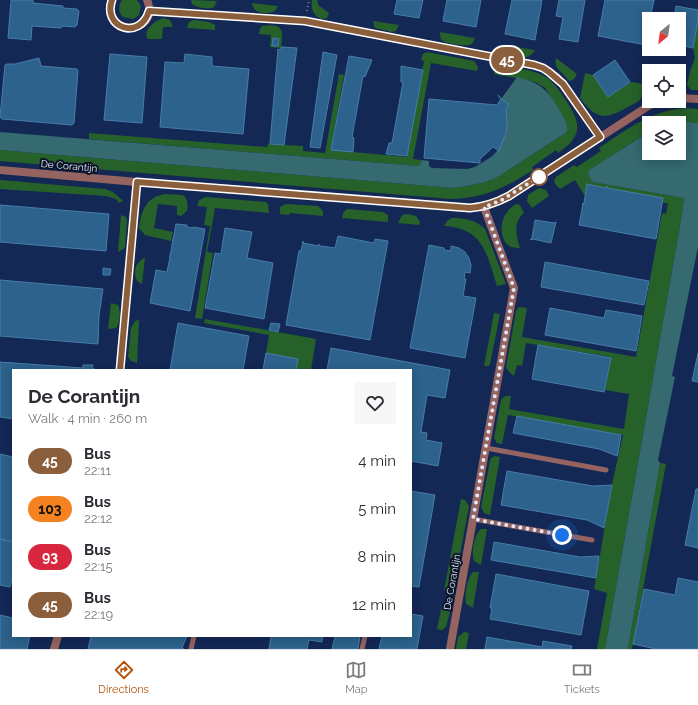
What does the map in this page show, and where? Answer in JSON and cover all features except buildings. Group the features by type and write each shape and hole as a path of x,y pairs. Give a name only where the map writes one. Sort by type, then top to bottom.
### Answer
{"street":[{"path":"112,0 110,14 113,20 124,28 137,27 143,23 147,18 149,11 147,0"},
{"path":"149,11 305,21 534,65 543,68 560,81 600,137"},
{"path":"686,98 697,99"},
{"name":"De Corantijn","path":"0,170 470,208 484,207 509,196 645,108"},
{"path":"120,369 137,182"},
{"name":"De Corantijn","path":"450,649 514,288 484,207"},
{"path":"54,649 58,637"}],"lane":[{"path":"486,448 606,470"},
{"path":"473,519 592,540"},
{"path":"191,649 194,637"},
{"path":"362,649 365,637"}],"green space":[{"path":"122,0 137,0 141,6 139,15 133,19 123,17 119,9"},
{"path":"191,0 217,1 214,7 206,8 192,4"},
{"path":"312,0 317,0 318,5 329,13 327,18 322,19 316,16 312,9"},
{"path":"252,3 278,6 275,11 261,13 253,7"},
{"path":"164,18 170,20 173,27 163,27 162,39 148,39 147,32 150,26"},
{"path":"698,19 698,90 691,90 687,85 695,58 693,47"},
{"path":"194,20 209,22 215,25 215,30 187,28 189,22"},
{"path":"373,21 399,25 396,31 392,32 375,28"},
{"path":"262,26 275,26 280,29 282,32 281,48 270,47 271,35 259,34"},
{"path":"440,32 475,38 470,45 453,44 442,40 440,37"},
{"path":"504,45 535,50 528,57 516,56 506,51"},
{"path":"427,52 474,61 478,67 477,71 431,63 413,159 422,160 419,166 89,139 89,133 267,147 268,144 303,146 303,151 325,153 339,74 344,75 331,150 407,157 424,61 421,60 423,54"},
{"path":"556,58 577,74 574,79 570,81 568,80 559,70 555,62"},
{"path":"501,66 534,72 550,80 558,89 574,115 577,122 576,134 572,140 558,153 556,150 532,167 533,170 504,187 474,197 451,199 0,161 0,150 453,188 470,186 496,178 567,132 545,88 537,83 527,80 494,74 496,69"},
{"path":"585,73 593,75 608,97 631,82 642,84 642,93 639,101 615,114 608,116 601,116 595,113 580,98"},
{"path":"684,108 698,109 698,123 686,122 686,116 652,116"},
{"path":"642,120 642,136 589,170 588,174 592,182 684,198 605,649 597,649 607,593 594,589 613,480 623,435 508,415 502,444 497,443 494,438 501,400 508,396 511,396 509,409 624,429 629,394 605,390 611,357 526,343 522,366 517,365 514,376 506,367 516,311 519,307 527,308 522,337 636,357 662,213 666,214 668,203 663,203 663,198 607,188 607,186 605,188 587,184 585,196 575,180 560,189 554,181 556,177 574,165 577,167 601,151 599,148"},
{"path":"0,180 105,189 113,192 123,201 119,203 116,199 106,196 0,189"},
{"path":"539,188 546,190 549,196 532,208 527,201 528,195"},
{"path":"165,194 183,195 186,198 188,207 187,211 181,216 177,215 177,206 158,204 154,228 173,232 171,241 145,235 139,228 141,216 149,202 153,198"},
{"path":"206,197 266,202 268,204 269,213 215,208 207,252 213,253 202,319 195,318 210,226 204,225 207,207 197,206 199,200"},
{"path":"286,204 318,206 323,211 323,216 290,213 289,215 280,214 280,207"},
{"path":"516,204 520,205 524,213 518,221 516,229 520,248 509,246 502,234 504,217 506,213"},
{"path":"347,209 383,212 388,215 388,222 342,218 343,213"},
{"path":"407,214 416,216 420,222 419,225 398,223 402,215"},
{"path":"121,215 126,217 127,220 125,248 118,252"},
{"path":"452,218 470,220 478,223 485,229 506,284 497,286 486,254 482,245 476,238 468,232 457,228 444,226 447,221"},
{"path":"145,258 142,284 136,279 135,271 138,263"},
{"path":"111,303 118,305 120,317 116,328 108,329"},
{"path":"494,313 500,314 490,364 489,366 484,366"},
{"path":"205,319 316,339 311,369 263,369 269,335 204,323"},
{"path":"139,320 137,363 131,361 128,357 131,328 135,321"},
{"path":"495,456 500,457 490,515 484,513 481,507 490,461 491,458"},
{"path":"660,463 666,464 632,649 628,649"},
{"path":"461,499 465,500 469,506 454,587 451,591 444,591"},
{"path":"481,529 487,529 481,565 474,561 473,553 475,539"},
{"path":"473,572 479,572 473,608 466,604 465,596 466,587"},
{"path":"442,605 446,606 450,612 446,627 442,630 437,629"},
{"path":"464,632 469,633 466,649 456,649 458,637"}],"shaded area":[{"path":"517,77 525,79 543,88 556,104 567,126 567,132 496,178 480,183 453,188 0,150 0,132 419,166 422,160 429,161 429,166 432,168 467,169 475,167 491,157 498,150 505,110 501,99"},
{"path":"686,122 698,123 698,247 672,376 675,377 658,460 660,463 628,649 605,649 684,198 592,182 588,174 589,170 642,136 642,160 686,160"}],"bus line":[{"name":"45","path":"112,0 110,14 113,20 124,28 137,27 143,23 147,18 149,11 305,21 534,65 543,68 563,84 600,137 509,196 484,207 470,208 137,182 120,369"}],"route":[{"path":"539,177 500,201 484,207 514,288 473,519 562,535"}]}
